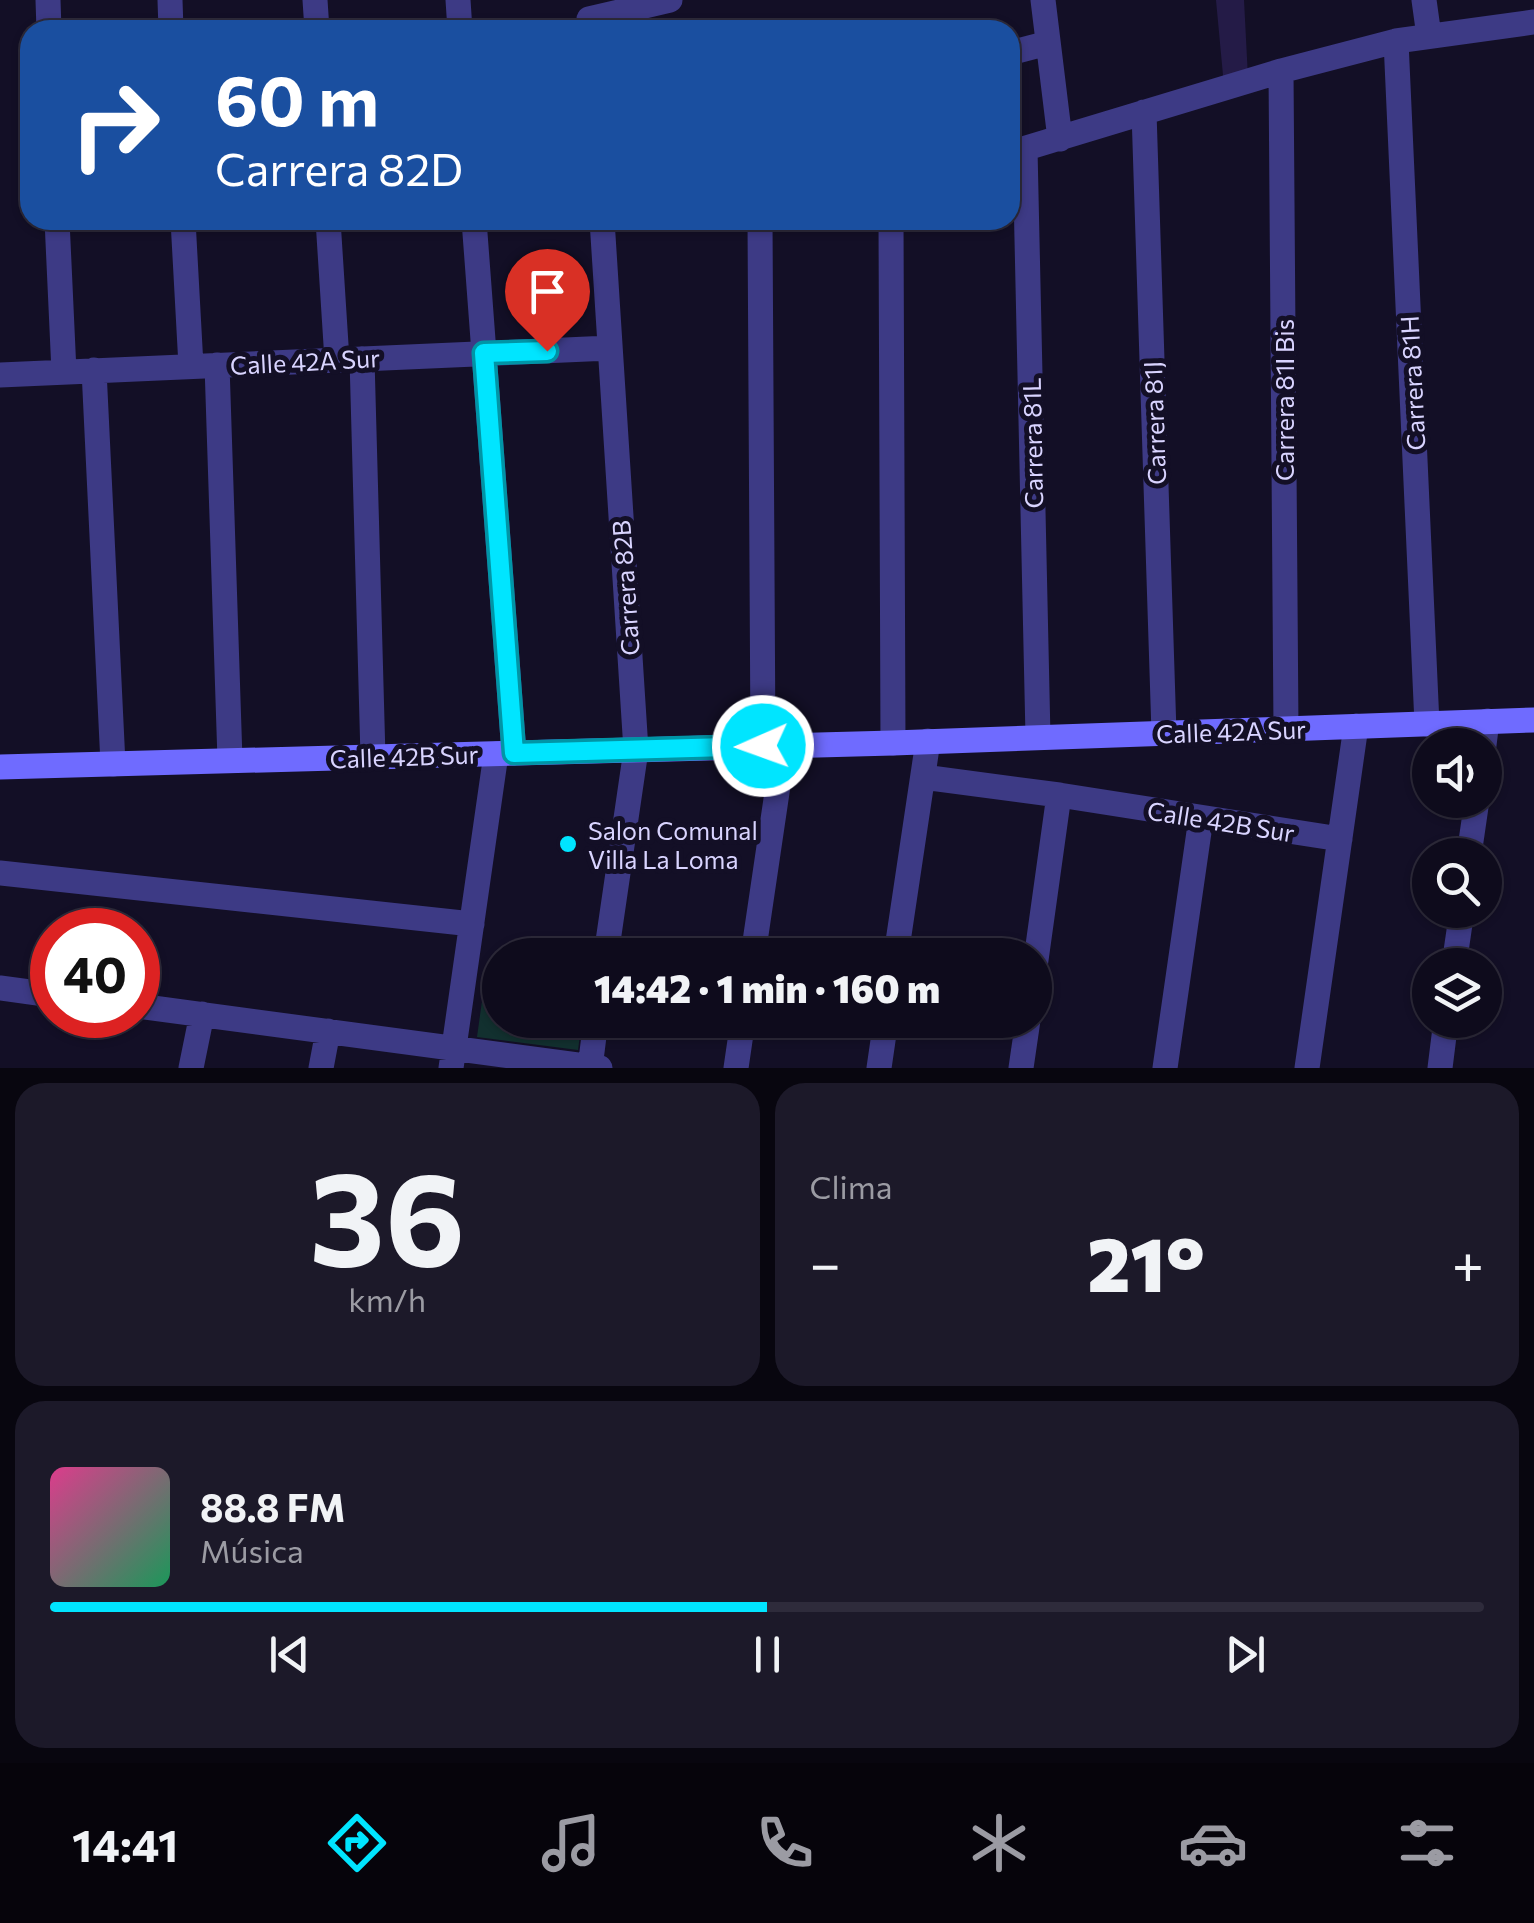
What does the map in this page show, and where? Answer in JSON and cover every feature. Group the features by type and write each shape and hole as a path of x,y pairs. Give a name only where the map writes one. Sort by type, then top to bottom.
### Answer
{"street":[{"path":"588,16 670,0"},
{"path":"1043,0 1060,139"},
{"path":"1424,0 1428,36"},
{"path":"1020,150 1396,41 1534,22 1534,36"},
{"name":"Carrera 81H","path":"1396,41 1427,724"},
{"path":"1020,50 1048,43"},
{"name":"Carrera 81I Bis","path":"1281,72 1286,729"},
{"name":"Carrera 81J","path":"1144,112 1164,734"},
{"name":"Carrera 81L","path":"1020,210 1038,738"},
{"path":"57,230 64,372"},
{"path":"184,230 204,366 230,760"},
{"path":"330,230 349,359 373,757"},
{"path":"453,1058 472,924 505,753 475,230"},
{"name":"Carrera 82B","path":"603,230 636,750 608,938"},
{"path":"755,938 774,746 760,230"},
{"path":"891,230 893,742"},
{"name":"Calle 42A Sur","path":"0,374 610,348"},
{"path":"94,370 113,764"},
{"name":"Calle 42A Sur","path":"1502,729 1534,720"},
{"name":"Calle 42A Sur","path":"928,742 1427,724 1453,728"},
{"path":"1306,1068 1356,726"},
{"path":"899,938 928,742"},
{"name":"Calle 42B Sur","path":"0,767 928,742"},
{"name":"Calle 42B Sur","path":"923,777 1340,839"},
{"path":"1039,938 1058,795"},
{"path":"1165,1068 1201,818"},
{"path":"0,873 472,924"},
{"path":"0,988 30,991"},
{"path":"160,1009 328,1031 453,1058 593,1068 595,1038"},
{"path":"191,1068 202,1014"},
{"path":"321,1068 328,1031"},
{"path":"736,1068 740,1038"},
{"path":"879,1068 883,1038"},
{"path":"1021,1068 1025,1038"},
{"path":"1440,1068 1444,1038"}],"green space":[{"path":"482,1001 482,1038 477,1037"},
{"path":"485,1038 580,1038 578,1050"}],"building":[{"path":"1216,0 1244,0 1248,78 1224,86"}],"place":[{"name":"Salon Comunal Villa La Loma","path":"568,844"}],"route":[{"path":"547,351 484,353 514,753 763,746"}]}
